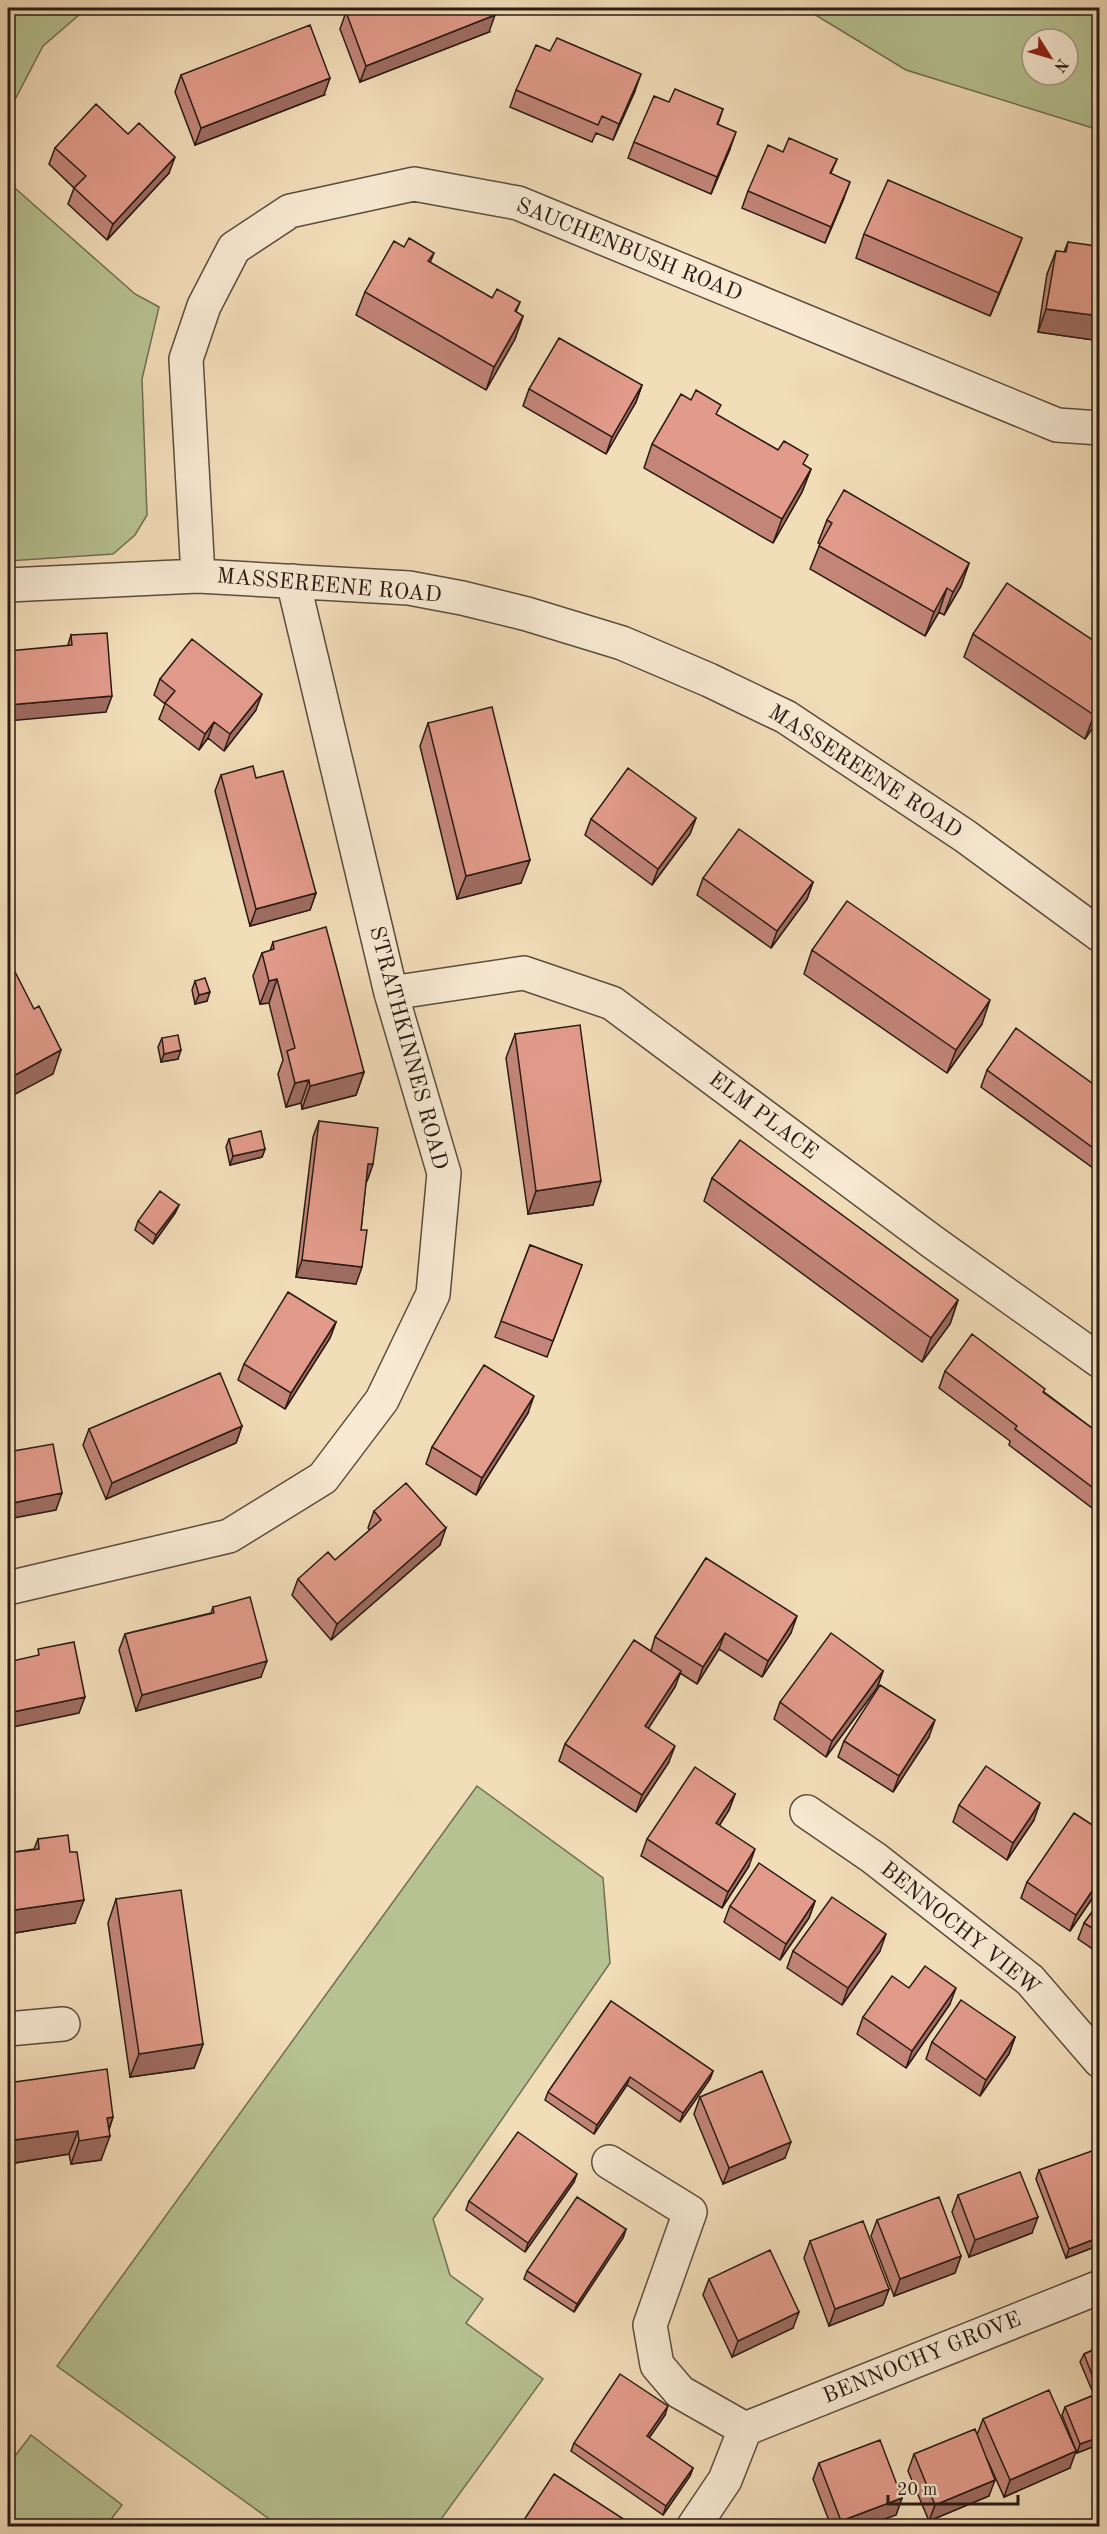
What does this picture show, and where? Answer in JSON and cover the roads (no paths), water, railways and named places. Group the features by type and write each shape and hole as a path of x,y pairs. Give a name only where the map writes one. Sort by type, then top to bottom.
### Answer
{"street":[{"name":"SAUCHENBUSH ROAD","path":"198,576 186,359 204,306 234,248 290,211 414,184 518,203 1057,424 1100,428"},
{"name":"MASSEREENE ROAD","path":"8,585 198,576 409,588 527,614 622,643 709,680 786,717 869,770 965,836 1100,935"},
{"name":"STRATHKINNES ROAD","path":"8,1588 229,1536 323,1478 382,1400 432,1294 444,1173 390,993 293,581"},
{"name":"ELM PLACE","path":"390,993 524,973 612,1003 934,1243 1100,1361"},
{"name":"BENNOCHY VIEW","path":"807,1812 874,1858 1030,1980 1100,2061"},
{"path":"8,2029 63,2024"},
{"path":"609,2162 690,2212 650,2325 657,2365 680,2392 746,2429 725,2480 694,2526"},
{"name":"BENNOCHY GROVE","path":"746,2429 1100,2287"}]}
